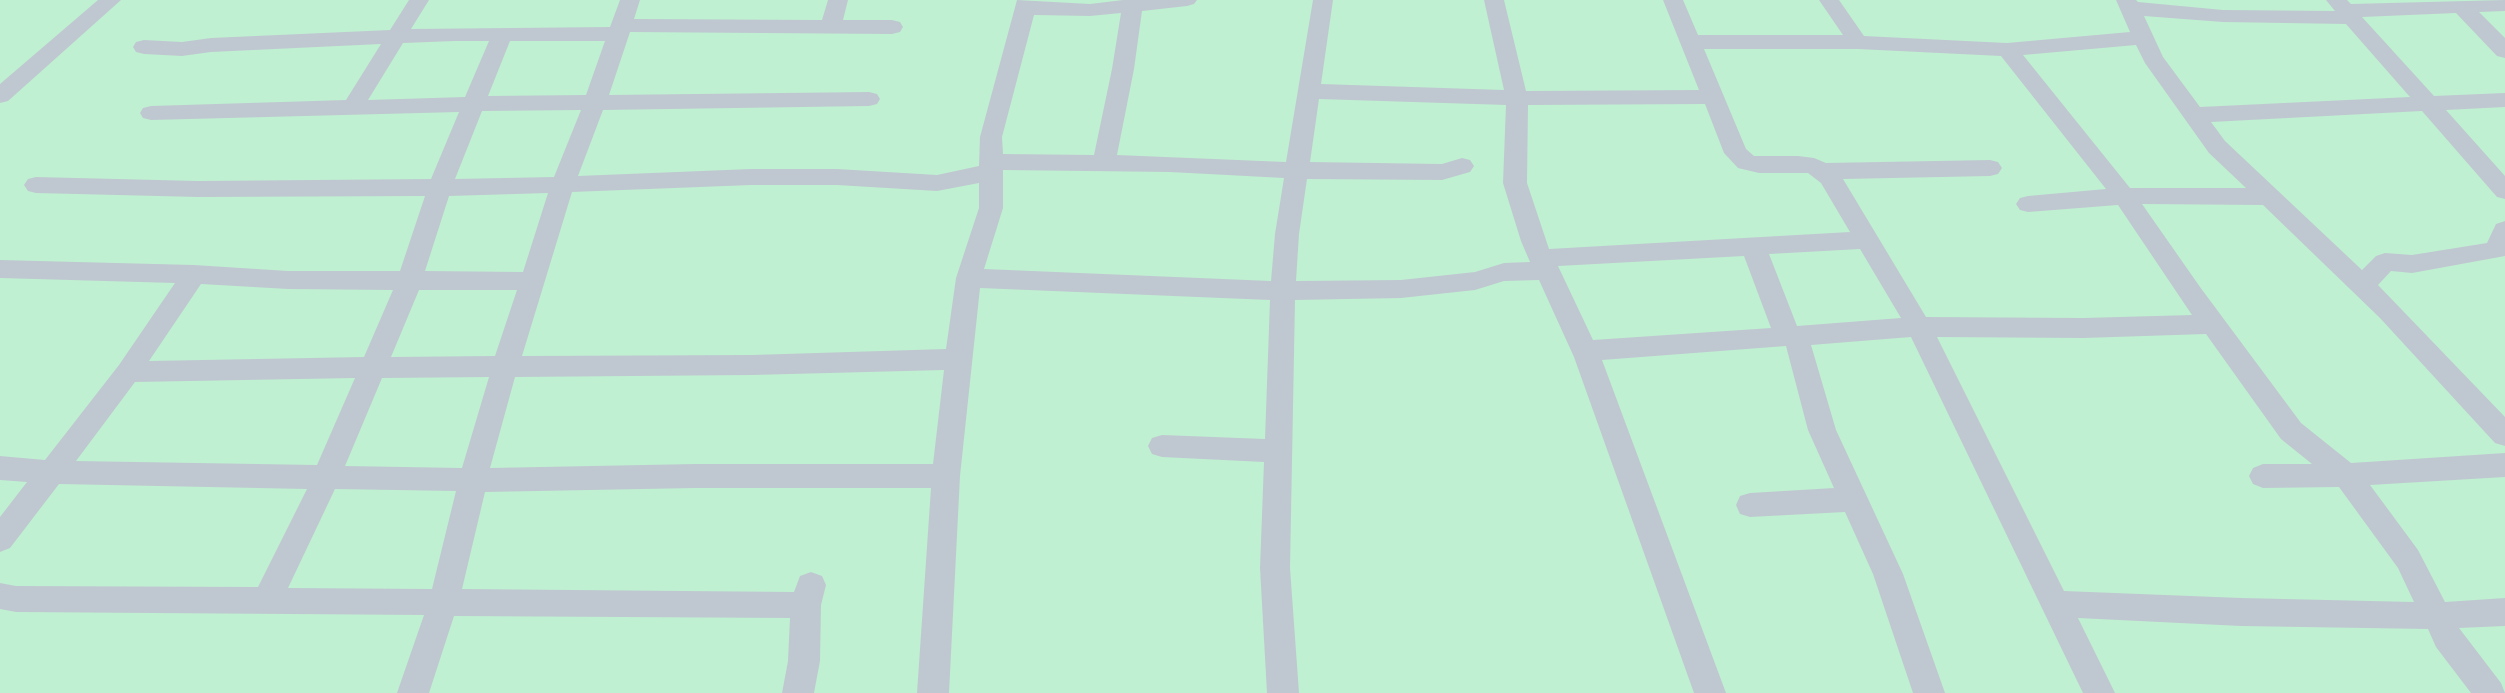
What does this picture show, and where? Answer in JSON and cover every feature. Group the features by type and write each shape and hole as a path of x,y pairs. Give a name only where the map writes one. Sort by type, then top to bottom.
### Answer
{"street":[{"path":"0,96 111,0"},
{"path":"352,108 419,0"},
{"path":"413,693 444,601 486,431 562,186 595,102 630,0"},
{"path":"830,27 838,0"},
{"path":"933,693 938,635 946,476 969,278 991,208 991,137 1026,4 1090,10 1133,3 1187,0"},
{"path":"1283,693 1275,568 1283,291 1287,234 1323,0"},
{"path":"1494,0 1517,98 1515,182 1533,241 1584,351 1710,693"},
{"path":"1673,0 1736,153 1746,162 1759,165 1798,164 1814,166 1830,177 1919,327 2099,693"},
{"path":"1829,0 1858,42"},
{"path":"1104,163 1133,3"},
{"path":"2128,4 2223,16 2458,3 2505,5"},
{"path":"2458,3 2505,51"},
{"path":"2128,4 2153,58 2217,147 2362,286 2505,435"},
{"path":"2344,10 2426,104 2505,190"},
{"path":"144,47 182,49 212,45 398,36 620,30 892,27"},
{"path":"267,600 327,476 410,280 440,187 502,34"},
{"path":"1691,42 1858,42 2007,50 2144,38"},
{"path":"2007,50 2124,196 2213,324 2291,431 2346,475 2408,559 2447,637 2490,693"},
{"path":"1309,91 1517,98 1714,97"},
{"path":"151,113 474,104 869,99"},
{"path":"2194,115 2505,100"},
{"path":"36,185 198,189 562,186 751,177 838,177 936,183 991,167 1104,163 1261,170 1297,168 1442,172 1462,166"},
{"path":"1821,171 1990,168"},
{"path":"2028,204 2124,196 2270,197"},
{"path":"2362,286 2385,262 2412,264 2496,250 2505,230"},
{"path":"969,278 1283,291 1401,289 1475,281 1504,272 1545,264 1753,246 1866,240"},
{"path":"1753,246 1792,336 1822,430 1888,574 1929,693"},
{"path":"0,269 194,274 288,280 533,281"},
{"path":"0,539 128,372 194,274"},
{"path":"1584,351 1919,327 2083,328 2213,324"},
{"path":"128,372 373,367 752,365 959,359"},
{"path":"1162,446 1279,451"},
{"path":"2263,476 2346,475 2505,465"},
{"path":"0,468 53,472 474,480 695,476 946,476"},
{"path":"1750,505 1854,498"},
{"path":"0,596 16,599 444,601 809,595 804,661 798,693"},
{"path":"2055,604 2241,612 2436,616 2505,612"}],"green space":[{"path":"0,0 2505,0 2505,693 0,693"}]}
